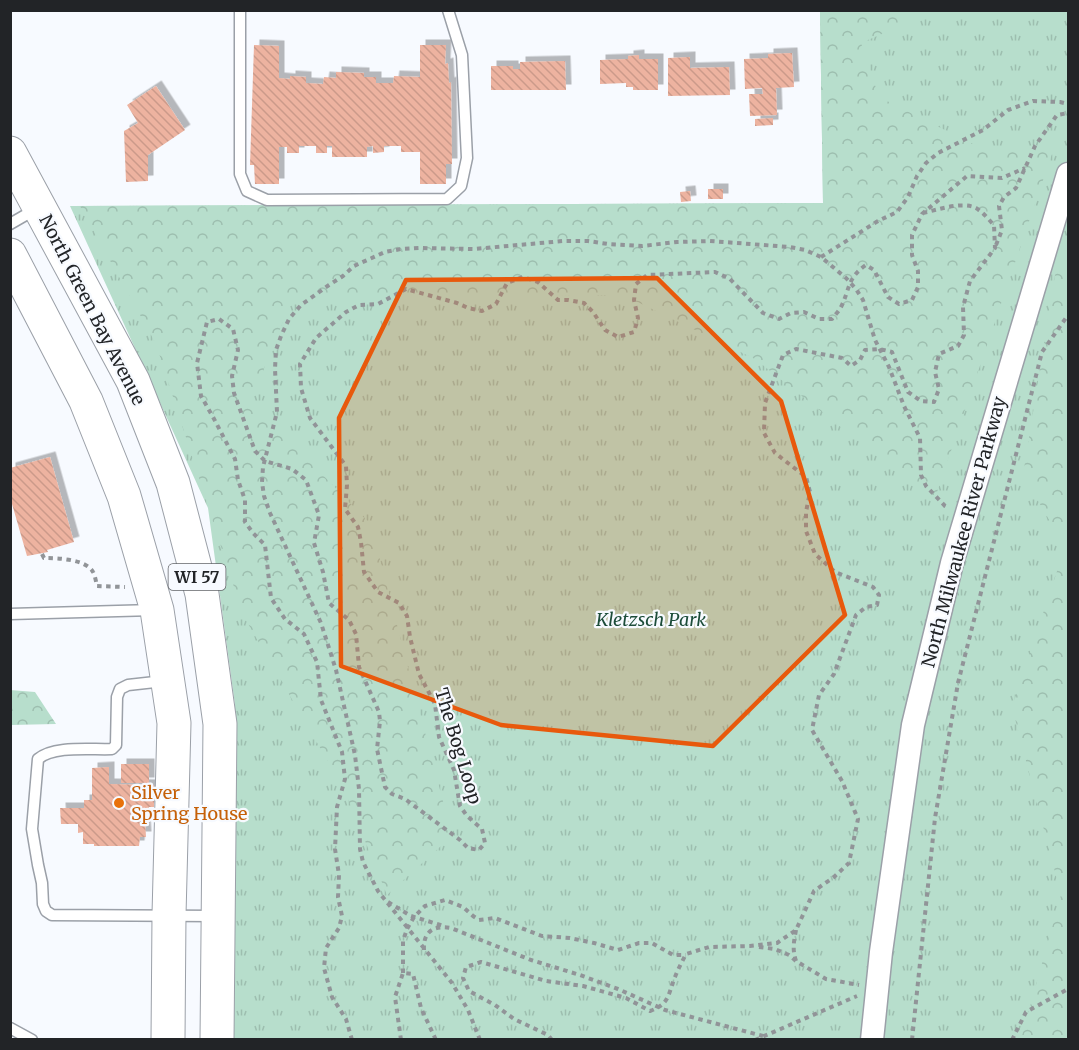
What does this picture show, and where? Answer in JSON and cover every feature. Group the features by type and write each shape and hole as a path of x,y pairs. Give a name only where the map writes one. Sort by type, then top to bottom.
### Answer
{"main road":[{"name":"North Green Bay Avenue","path":"10,153 133,381 173,483 202,594 220,724 217,1040"},
{"name":"WI 57","path":"10,255 86,401 124,496 157,610 174,723 168,915 168,1040"}],"street":[{"name":"North Milwaukee River Parkway","path":"872,1040 882,940 913,725 952,563 1068,174"}],"lane":[{"path":"240,10 240,174 247,191 267,200 447,199 461,186 467,158 462,55 448,10"},
{"path":"10,224 39,207"},
{"path":"10,614 157,610"},
{"path":"167,680 128,685 120,689 117,697 116,745 112,749 57,750 42,755 38,759 32,829 42,883 43,904 46,911 52,915 219,916"},
{"path":"10,1028 32,1040"}],"path":[{"path":"821,257 878,221 897,212 908,197 917,176 926,163 938,153 983,130 1008,110 1033,101 1068,104"},
{"path":"796,961 793,943 796,930 814,891 849,863 858,819 842,781 812,730 819,695 834,674 856,615 866,607 877,604 879,595 873,587 835,572 815,554 806,531 806,512 810,492 806,477 775,453 765,433 765,403 783,355 796,350 842,358 851,366 860,360 865,350 880,349 892,352 908,392 921,401 934,402 939,389 935,372 939,354 958,346 964,335 963,308 970,280 995,248 1002,230 999,206 1004,197 1016,188 1035,146 1057,115 1068,113"},
{"path":"850,282 858,270 866,265 874,270 888,297 899,304 912,300 918,287 918,271 912,255 912,235 922,214 967,176 1002,178 1025,168"},
{"path":"922,214 952,206 973,207 984,214 994,225 995,248"},
{"path":"480,1040 468,1010 452,983 384,900 363,862 360,849 359,789 355,755 336,670 321,623 264,496 262,482 265,461 277,412 276,350 289,319 301,305 354,266 386,252 401,249 474,249 588,241 642,246 677,242 710,242 805,250 821,257 850,282 863,300 870,326 920,438 921,475 926,486 945,506 966,517"},
{"name":"The Bog Loop","path":"265,461 292,469 306,480 319,515 314,543 329,603 349,620 356,634 359,667 379,712 377,749 385,787 392,794 405,799 468,848 479,850 485,843 482,830 460,806 454,770 439,737 435,704 420,674 407,616 399,603 378,592 364,572 358,527 345,509 346,466 310,418 301,388 300,364 316,338 346,312 359,305 378,304 406,289 482,311 496,304 507,284 523,277 538,282 558,300 584,303 605,330 618,337 634,332 638,318 634,300 636,284 647,275 715,272 730,279 763,313 779,319 791,313 804,312 819,319 832,319 841,306 850,282"},
{"path":"912,1040 935,818 958,683 1042,351 1068,315"},
{"path":"265,461 255,451 234,393 232,376 238,350 233,328 219,319 207,322 197,363 201,396 235,459 238,480 245,500 245,522 265,545 271,598 285,619 304,634 317,662 321,700 342,752 345,779 337,807 335,849 339,875 338,897 342,916 339,928 326,948 324,968 332,997 346,1019 352,1040"},
{"path":"42,554 44,558 57,558 86,564 93,572 97,586 128,588"},
{"path":"384,900 414,917 445,927"},
{"path":"400,1040 396,997 403,973 403,941 414,917 425,906 445,900 463,907 479,920 495,918 542,936 570,938 618,950 639,943 651,943 674,955 709,947 777,943 796,930"},
{"path":"424,950 423,941 426,934 434,928 451,927 531,960 618,989 660,1008 763,1036"},
{"path":"750,946 775,949 789,955 826,979 877,988"},
{"path":"552,1040 548,1035 514,1019 495,1005 469,991 463,978 466,967 481,962 546,981 583,986 626,998 650,1011 660,1008 668,999 686,954"},
{"path":"403,973 413,974 421,1008 436,1040"},
{"path":"754,1040 877,988"},
{"path":"1012,1040 1026,1012 1068,989"}],"highlighted area":[{"path":"657,278 781,401 845,615 713,746 501,725 341,666 339,418 406,280"}],"green space":[{"name":"Kletzsch Park","path":"820,11 1068,11 1068,1039 234,1039 235,705 208,508 70,206 823,203"},
{"path":"820,11 913,11 914,20 861,43 879,97 987,151 1055,145 934,501 755,359 623,295 292,300 251,400 371,525 452,836 387,895 344,789 243,615 156,344 80,206 823,203"},
{"path":"1068,249 1068,1039 1021,1039 1061,895 1012,707 1065,547 1023,475 1055,275"},
{"path":"10,690 35,692 56,724 11,725"}],"building":[{"path":"254,45 279,46 279,78 306,77 306,83 323,84 324,77 336,78 336,72 364,73 364,77 376,77 376,83 393,83 394,76 420,77 420,45 446,45 445,64 448,63 449,83 451,82 452,164 446,164 446,184 420,184 420,152 401,152 401,146 384,146 384,152 373,153 373,146 367,147 367,157 332,157 332,146 327,146 327,153 316,153 316,146 299,146 299,153 287,153 287,147 279,147 279,184 255,184 254,165 250,165"},
{"path":"792,53 794,87 776,88 777,115 750,116 749,94 763,94 762,88 745,89 744,59 768,58 768,54"},
{"path":"639,55 639,59 658,59 658,90 633,90 633,87 626,87 626,83 600,84 600,60 628,59 628,56"},
{"path":"690,57 690,68 729,67 730,95 668,96 668,58"},
{"path":"565,61 566,90 491,90 491,66 513,66 513,69 520,69 520,62"},
{"path":"156,86 185,130 148,155 148,181 126,182 124,131 138,123 127,105"},
{"path":"773,118 773,125 755,126 755,119"},
{"path":"708,189 723,189 723,199 708,199"},
{"path":"690,191 691,201 681,202 680,192"},
{"path":"50,457 74,542 47,550 48,552 27,556 10,497 10,468"},
{"path":"121,764 149,764 149,783 121,783"},
{"name":"Silver Spring House","path":"109,767 109,784 154,785 154,807 140,809 140,822 145,822 146,837 140,837 139,846 83,844 83,832 78,833 78,824 61,824 60,808 84,808 84,800 92,800 92,768"}],"place":[{"name":"Silver Spring House","path":"119,803"}]}
